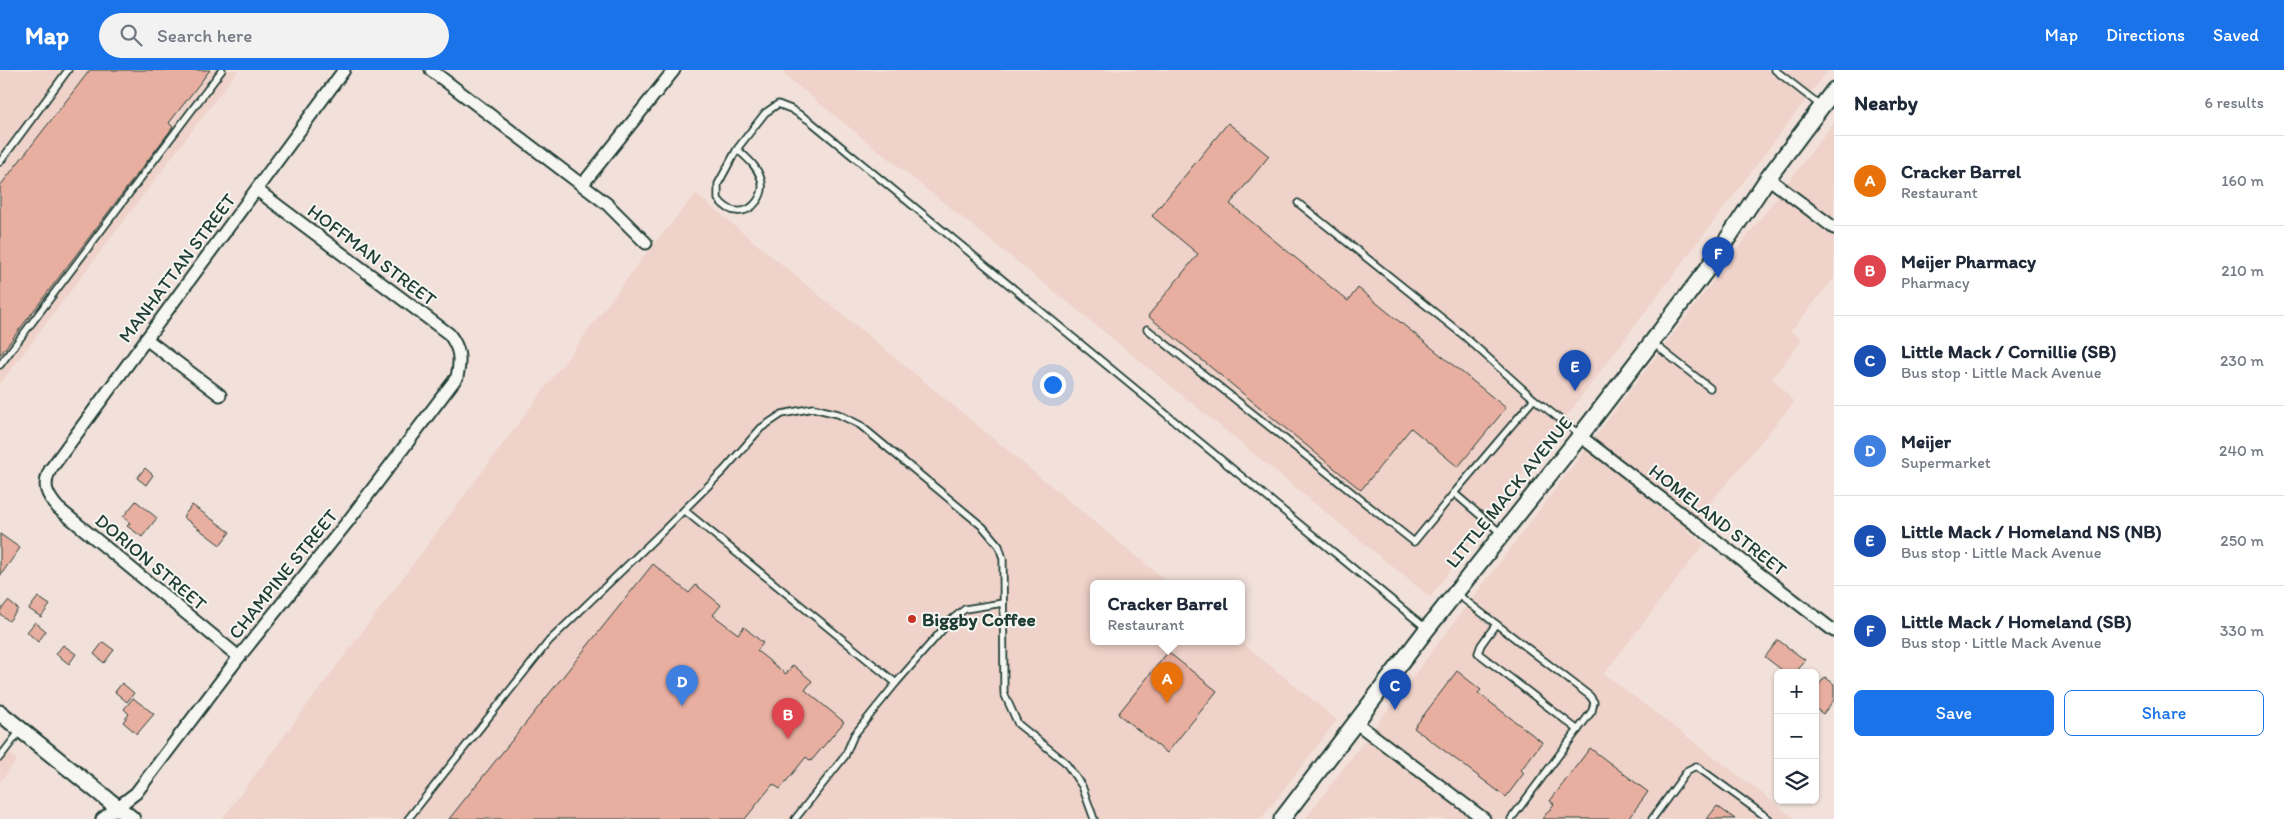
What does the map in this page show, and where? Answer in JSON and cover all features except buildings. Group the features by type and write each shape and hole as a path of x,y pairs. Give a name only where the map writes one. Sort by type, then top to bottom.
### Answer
{"main road":[{"name":"LITTLE MACK AVENUE","path":"1282,819 1455,592 1580,436 1652,342 1708,268 1768,178 1834,90"},
{"path":"0,714 132,819"}],"street":[{"name":"MANHATTAN STREET","path":"45,490 45,480 50,470 344,70"},
{"path":"431,70 582,185 624,219 646,243"},
{"path":"582,185 674,70"},
{"path":"1768,178 1834,228"},
{"name":"HOFFMAN STREET","path":"257,190 449,334 460,353"},
{"path":"146,339 220,395"},
{"name":"CHAMPINE STREET","path":"102,819 116,806 136,793 239,657 349,520 454,384 460,364 460,353"},
{"name":"HOMELAND STREET","path":"1580,436 1834,631"},
{"name":"DORION STREET","path":"45,490 58,508 239,657"},
{"path":"1355,722 1484,819"}],"lane":[{"path":"0,162 68,70"},
{"path":"0,365 222,70"},
{"path":"1775,70 1822,106"},
{"path":"737,149 753,164 762,181 760,197 750,208 737,211 724,206 718,199 718,184 737,149 765,113 778,104 791,109 810,121 1427,629"},
{"path":"1298,203 1463,335 1534,399 1580,436"},
{"path":"1147,329 1414,542 1534,399"},
{"path":"1652,342 1710,388"},
{"path":"408,819 549,641 684,510 761,428 782,414 813,408 838,414 860,425 983,527 999,546 1003,559 1004,694 1018,724 1065,762 1082,786 1094,819"},
{"path":"1454,493 1502,534"},
{"path":"684,510 896,683"},
{"path":"1455,592 1590,696 1594,702 1592,711 1511,819"},
{"path":"794,819 845,756 854,735 951,620 965,609 1003,603"},
{"path":"1496,624 1481,645 1478,653 1578,730"},
{"path":"0,757 21,730"},
{"path":"1652,819 1688,770 1696,766 1769,819"}],"shaded area":[{"path":"0,70 238,70 0,384"},
{"path":"786,70 1828,70 1430,597 783,74"},
{"path":"1834,122 1834,278 1791,331 1802,340 1772,378 1794,402 1687,531 1704,544 1604,674 1796,819 1305,819"},
{"path":"696,194 1165,580 1090,580 1090,645 1245,645 1337,720 1261,819 222,819 644,256"},
{"path":"0,746 17,760 0,782"}],"place":[{"name":"Little Mack / Homeland (SB)","path":"1718,278"},
{"name":"Little Mack / Homeland NS (NB)","path":"1575,391"},
{"name":"Biggby Coffee","path":"912,619"},
{"name":"Cracker Barrel","path":"1167,703"},
{"name":"Meijer","path":"682,706"},
{"name":"Little Mack / Cornillie (SB)","path":"1395,710"},
{"name":"Meijer Pharmacy","path":"788,739"}]}
